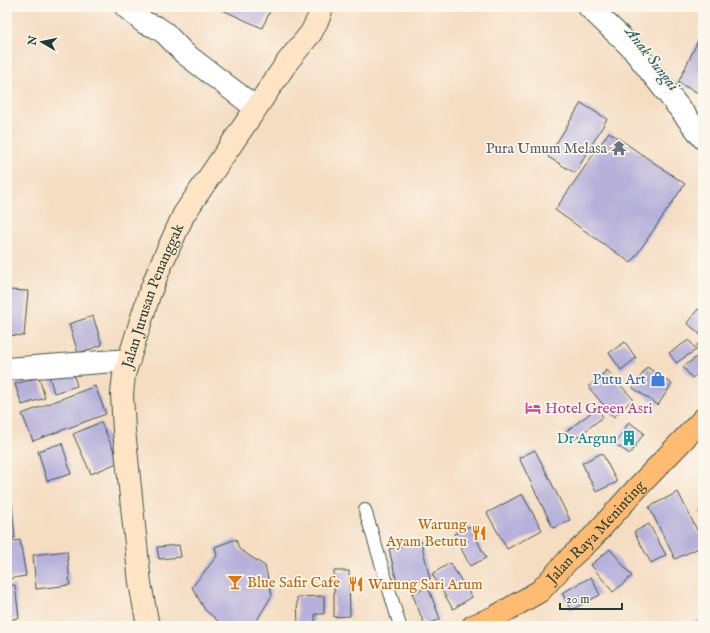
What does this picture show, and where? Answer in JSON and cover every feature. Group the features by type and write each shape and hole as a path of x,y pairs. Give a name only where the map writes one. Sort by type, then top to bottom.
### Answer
{"highway":[{"name":"Jalan Raya Meninting","path":"474,626 495,617 540,591 571,557 591,540 637,488 703,419"}],"street":[{"path":"126,7 145,24 156,27 165,33 184,53 256,108"},
{"name":"Jalan Jurusan Penanggak","path":"148,626 140,583 124,430 122,394 124,375 128,360 160,267 184,214 288,61 311,33 322,7"},
{"path":"589,7 631,47 703,138"},
{"path":"7,369 128,360"}],"lane":[{"path":"365,510 400,626"}],"building":[{"path":"216,7 272,7 262,28"},
{"path":"703,30 703,95 678,83"},
{"path":"581,103 607,119 575,173 548,157"},
{"path":"609,132 685,184 631,263 555,210"},
{"path":"7,290 28,291 24,336 7,335"},
{"path":"698,309 703,313 703,333 701,335 687,323"},
{"path":"93,316 102,345 78,353 69,324"},
{"path":"689,340 696,350 676,363 669,353"},
{"path":"703,341 703,353 697,345"},
{"path":"625,342 636,358 621,370 609,353"},
{"path":"698,356 703,363 703,369 692,378 683,367"},
{"path":"71,365 77,386 54,393 48,372"},
{"path":"647,367 672,384 658,405 633,388"},
{"path":"607,370 633,399 614,417 588,387"},
{"path":"39,377 45,398 22,405 15,384"},
{"path":"95,386 106,414 33,441 22,414"},
{"path":"597,408 603,417 571,442 564,433"},
{"path":"101,422 119,462 91,474 73,434"},
{"name":"Dr Argun","path":"629,422 644,433 630,454 615,444"},
{"path":"62,443 71,474 47,481 38,451"},
{"path":"535,450 570,520 553,528 519,458"},
{"path":"602,453 617,482 596,492 582,463"},
{"path":"678,492 703,542 703,546 675,559 649,507"},
{"path":"522,494 542,530 507,549 487,513"},
{"path":"7,496 11,496 15,538 7,539"},
{"path":"703,509 703,518 699,512"},
{"path":"649,524 666,555 651,563 634,532"},
{"path":"470,526 486,558 470,566 454,534"},
{"path":"236,539 239,549 265,566 272,595 256,622 238,626 224,626 205,610 192,587 217,556 215,547"},
{"path":"20,540 26,576 7,579 7,542"},
{"path":"421,541 430,579 398,587 389,549"},
{"path":"179,545 181,557 159,559 157,547"},
{"path":"610,549 632,576 613,592 591,565"},
{"path":"67,551 70,585 36,589 33,555"},
{"path":"450,563 472,597 453,609 432,574"},
{"path":"334,571 349,571 350,616 334,617"},
{"path":"591,577 600,595 571,610 562,593"},
{"path":"15,585 19,618 7,620 7,586"},
{"path":"428,587 440,619 425,626 412,593"},
{"path":"324,596 324,614 315,614 315,626 298,626 297,597"}],"waterway":[{"name":"Anak Sungai","path":"694,626 703,621"}],"place":[{"name":"Pura Umum Melasa","path":"619,148"},
{"name":"Putu Art","path":"658,379"},
{"name":"Hotel Green Asri","path":"533,408"},
{"name":"Dr Argun","path":"629,438"},
{"name":"Warung Ayam Betutu","path":"479,533"},
{"name":"Blue Safir Cafe","path":"235,582"},
{"name":"Warung Sari Arum","path":"356,584"}]}
